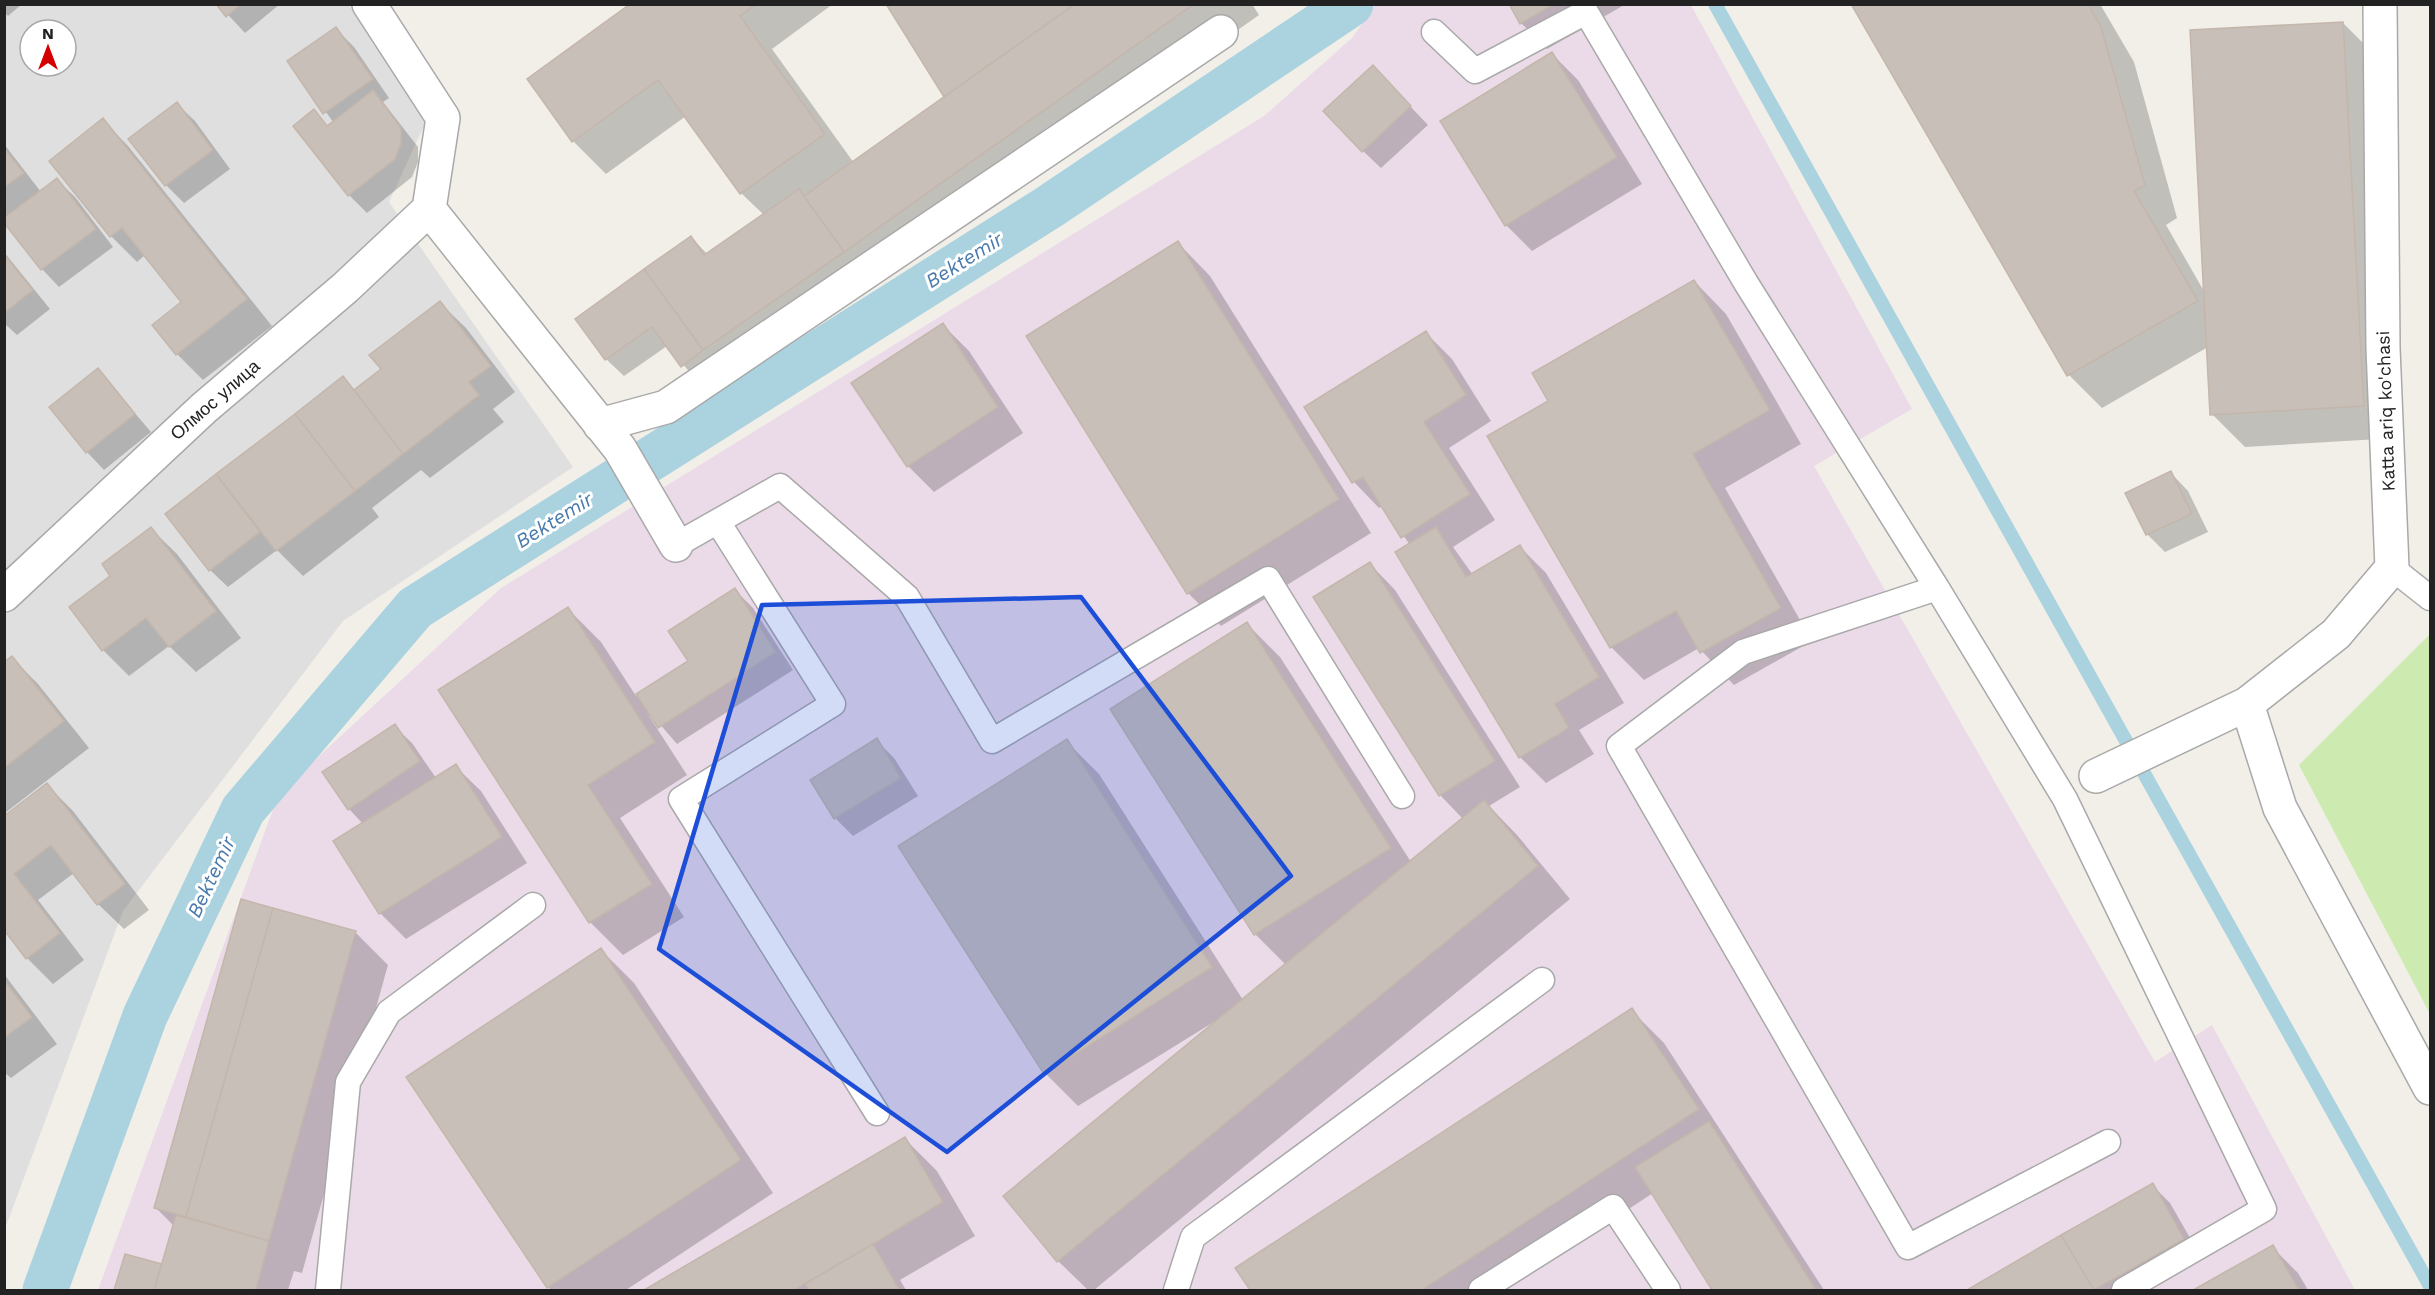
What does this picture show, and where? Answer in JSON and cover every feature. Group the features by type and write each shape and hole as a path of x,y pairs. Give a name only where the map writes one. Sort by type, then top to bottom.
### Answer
{"street":[{"path":"369,4 443,118 429,210 610,437 676,546"},
{"name":"Katta ariq ko'chasi","path":"2380,4 2383,324 2392,568"},
{"path":"610,437 666,407 1221,32"},
{"name":"Олмос улица","path":"10,578 345,288 429,210"},
{"path":"2096,776 2247,704 2336,634 2392,568"},
{"path":"2247,704 2280,808 2430,1088"}],"lane":[{"path":"1434,32 1474,72 1586,12 1746,283 2065,799 2264,1209 2124,1290"},
{"path":"676,546 780,486 907,597 992,741 1268,579 1402,796"},
{"path":"718,522 832,704 681,799 877,1113"},
{"path":"2392,568 2430,598"},
{"path":"1936,588 1743,652 1619,746 1908,1247 2108,1142"},
{"path":"2065,799 2096,776"},
{"path":"328,1290 348,1082 389,1011 532,905"},
{"path":"1176,1290 1192,1237 1542,980"},
{"path":"1482,1290 1613,1207 1668,1290"}],"highlighted area":[{"path":"1081,597 1291,876 947,1152 659,949 762,605"}],"shaded area":[{"path":"1376,4 1691,5 1912,409 1814,466 2155,1062 2212,1025 2355,1290 98,1290 279,793 501,588 1264,116 1352,38"},
{"path":"5,5 349,5 428,117 389,202 573,467 343,621 123,911 5,1229"}],"green space":[{"path":"2430,634 2430,1014 2299,765"}],"building":[{"path":"216,4 241,4 226,17"},
{"path":"630,4 756,4 740,16 825,134 740,194 658,80 572,142 527,79"},
{"path":"886,4 1075,4 944,97"},
{"path":"1075,4 1194,4 844,252 804,196"},
{"path":"1509,4 1554,4 1520,24"},
{"path":"1851,4 2088,4 2101,27 2145,185 2134,191 2198,301 2067,376"},
{"path":"2343,22 2364,406 2210,415 2190,30"},
{"path":"336,27 373,79 323,114 287,61"},
{"path":"1552,52 1617,157 1505,226 1440,121"},
{"path":"1373,65 1411,106 1362,152 1323,111"},
{"path":"373,90 401,128 401,144 395,159 348,196 293,126 314,109 327,126"},
{"path":"177,102 213,150 165,186 128,139"},
{"path":"103,118 247,299 176,355 152,325 181,302 122,228 110,237 49,161"},
{"path":"4,148 24,173 4,187"},
{"path":"57,178 96,229 41,270 4,223 4,218"},
{"path":"799,189 844,252 703,350 644,269 691,236 704,255"},
{"path":"1178,241 1339,499 1187,594 1026,336"},
{"path":"4,254 33,290 4,313"},
{"path":"644,269 703,350 681,367 652,327 605,360 575,319"},
{"path":"1694,280 1770,410 1693,454 1781,608 1700,653 1676,611 1610,648 1487,436 1548,401 1532,373"},
{"path":"440,301 491,366 469,382 479,395 403,454 354,390 381,369 369,355"},
{"path":"943,323 998,407 907,467 851,383"},
{"path":"1426,331 1466,395 1424,422 1470,494 1401,538 1363,477 1352,483 1304,407"},
{"path":"98,368 135,414 86,453 49,407"},
{"path":"343,376 403,454 355,491 295,414"},
{"path":"295,414 355,491 276,551 216,474"},
{"path":"2171,471 2192,514 2146,535 2125,493"},
{"path":"216,474 260,532 209,571 165,514"},
{"path":"151,527 216,611 169,647 146,618 102,651 69,607 110,576 102,564"},
{"path":"1436,527 1466,577 1520,545 1599,677 1555,704 1569,728 1519,758 1395,552"},
{"path":"1370,562 1495,761 1439,796 1313,597"},
{"path":"735,588 776,652 658,728 636,694 688,661 668,631"},
{"path":"568,607 655,742 588,785 652,884 589,923 438,690"},
{"path":"1247,622 1391,848 1254,935 1110,709"},
{"path":"12,656 64,721 4,768 4,662"},
{"path":"395,724 420,761 348,810 322,772"},
{"path":"877,738 901,778 834,819 810,780"},
{"path":"1067,739 1212,967 1044,1074 898,846"},
{"path":"456,764 502,837 379,914 333,841"},
{"path":"47,783 125,884 97,905 51,845 14,874 60,933 26,959 4,930 4,816"},
{"path":"1484,800 1538,866 1057,1262 1003,1196"},
{"path":"241,899 273,908 186,1217 154,1208"},
{"path":"273,908 356,931 269,1241 186,1217"},
{"path":"601,948 741,1160 547,1288 406,1077"},
{"path":"4,980 32,1017 4,1038"},
{"path":"1632,1008 1699,1109 1422,1290 1250,1290 1235,1268"},
{"path":"1709,1121 1816,1290 1712,1290 1635,1167"},
{"path":"905,1137 943,1202 873,1244 794,1290 644,1290"},
{"path":"2153,1183 2184,1239 2094,1290 2061,1235"},
{"path":"176,1215 269,1241 256,1290 154,1290"},
{"path":"2061,1235 2094,1290 1967,1290"},
{"path":"873,1244 899,1289 809,1290 805,1284"},
{"path":"2273,1245 2299,1290 2193,1290"},
{"path":"125,1254 162,1264 154,1290 114,1290"}],"waterway":[{"name":"Bektemir","path":"45,1290 145,1016 243,810 415,608 1049,207 1351,4"},
{"path":"1715,4 2430,1286"}]}
